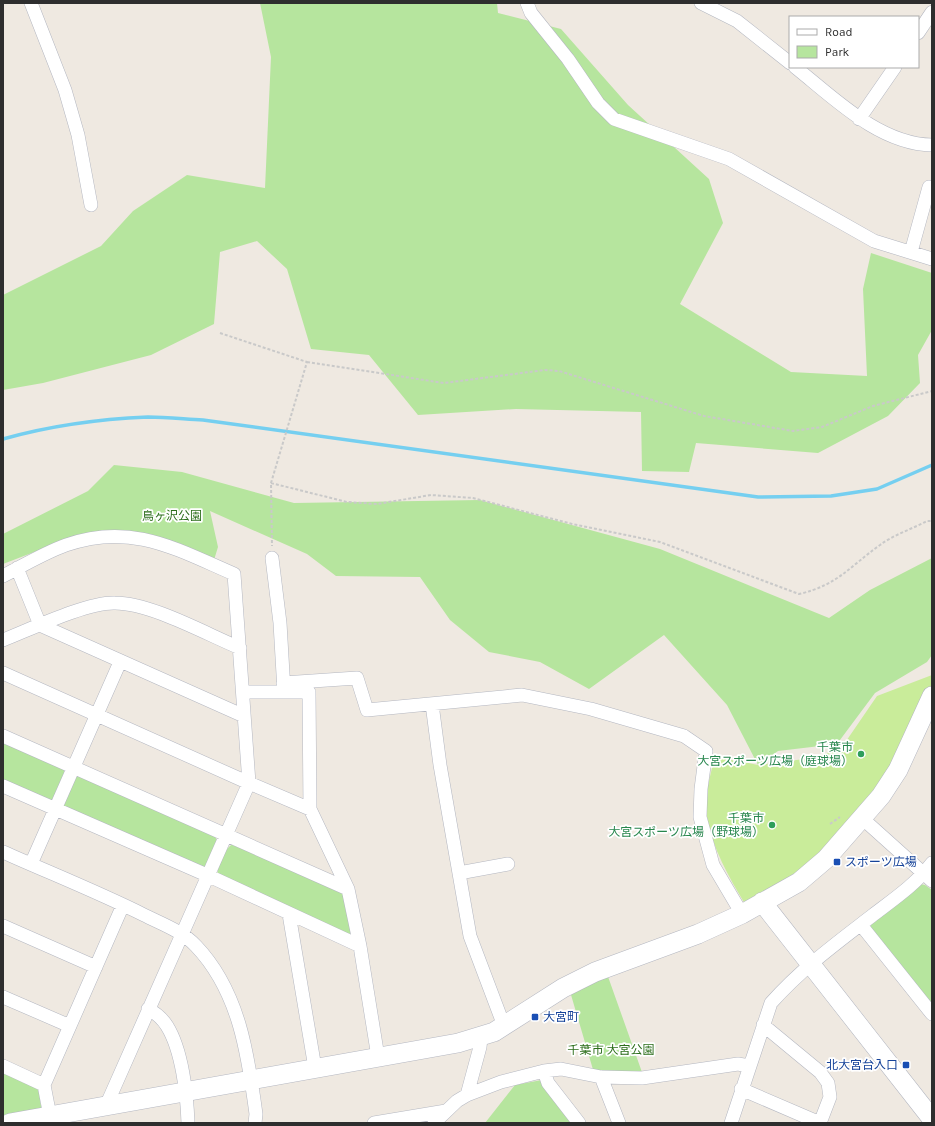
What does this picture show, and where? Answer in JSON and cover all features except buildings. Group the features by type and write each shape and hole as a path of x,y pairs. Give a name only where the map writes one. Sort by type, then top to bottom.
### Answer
{"street":[{"path":"31,3 65,90 78,135 91,205"},
{"path":"527,3 531,13 568,59 598,103 614,119 728,159 874,240 932,259"},
{"path":"701,3 737,21 789,62"},
{"path":"919,32 932,12"},
{"path":"796,68 859,119 900,140 917,145 932,145"},
{"path":"859,119 894,68"},
{"path":"911,252 929,187 932,188"},
{"path":"3,576 46,553 85,540 123,536 144,538 165,544 234,574 249,783 106,1106"},
{"path":"272,558 280,623 283,687"},
{"path":"17,568 40,625 244,716"},
{"path":"3,640 40,625 101,604 114,602 145,607 240,648"},
{"path":"31,864 120,662"},
{"path":"3,673 310,809"},
{"path":"243,692 357,678 367,710 522,695 591,709 684,736 706,752 700,789 700,817 713,865 742,914"},
{"path":"283,687 309,692 310,809 348,889 360,946 378,1057"},
{"path":"18,1122 185,1093 315,1068 458,1044 481,1038 504,1026 563,988 595,972 698,934 742,914 798,882 826,859 863,819 898,770 932,696"},
{"path":"432,704 440,765 470,936 504,1026"},
{"path":"3,736 348,889"},
{"path":"3,786 209,876 360,946"},
{"path":"863,819 928,877"},
{"path":"3,852 123,905 181,934 195,945 208,961 227,993 242,1031 252,1080 256,1114 255,1123"},
{"path":"731,1123 771,1002 785,987 811,964 909,887 928,877 932,863"},
{"path":"460,873 508,864"},
{"path":"762,902 932,1119"},
{"path":"50,1116 44,1085 123,905"},
{"path":"290,914 315,1068"},
{"path":"861,925 932,1014"},
{"path":"3,926 96,967"},
{"path":"3,997 70,1026"},
{"path":"148,1009 158,1015 166,1025 173,1039 185,1093 188,1123"},
{"path":"742,1089 820,1123 830,1097 828,1083 820,1072 763,1025"},
{"path":"467,1095 481,1038"},
{"path":"434,1123 457,1101 467,1095 501,1082 544,1070 561,1069 601,1077 642,1078 738,1064 749,1066"},
{"path":"3,1066 44,1085"},
{"path":"544,1070 548,1083 579,1123"},
{"path":"601,1077 619,1123"},
{"path":"374,1123 390,1122 446,1111"}],"path":[{"path":"220,333 307,362 444,383 545,370 559,371 704,416 793,431 822,427 873,406 932,391"},
{"path":"272,558 271,483 307,362"},
{"path":"271,483 347,502 377,504 431,495 473,498 572,524 660,542 799,594 818,590 838,579 881,544 927,521 932,521"},
{"path":"830,824 840,817"}],"green space":[{"path":"260,3 497,3 498,13 561,29 628,105 709,179 723,223 680,304 791,372 867,376 863,289 871,253 932,273 932,330 918,355 920,383 888,416 818,453 696,443 689,472 642,471 641,412 516,409 418,415 369,355 311,349 287,269 257,241 220,252 214,324 151,355 43,383 3,390 3,295 101,246 133,211 187,175 265,188 271,57"},
{"name":"鳥ヶ沢公園","path":"114,465 182,472 294,503 480,500 660,549 829,618 870,590 932,558 932,655 927,662 875,693 837,744 778,751 758,765 727,705 664,635 589,689 540,662 489,652 450,620 420,577 336,576 307,554 210,511 218,547 214,560 170,541 76,536 3,564 3,534 88,491"},
{"name":"千葉市 大宮スポーツ広場（野球場）","path":"932,675 932,685 909,740 879,791 813,862 745,904 727,873 709,829 706,802 715,756 758,765 804,759 840,750 877,696"},
{"path":"3,742 64,769 66,772 54,799 49,801 3,781"},
{"path":"78,774 215,836 217,841 205,867 201,868 64,808 62,803 72,777"},
{"path":"234,843 342,891 355,932 349,934 218,876 218,867 222,857 227,849"},
{"path":"920,884 925,885 932,890 932,1009 870,929 871,925"},
{"name":"千葉市 大宮公園","path":"606,971 643,1075 594,1073 569,988"},
{"path":"3,1070 38,1085 42,1113 3,1119"},
{"path":"547,1079 582,1123 485,1123 515,1085"}],"waterway":[{"path":"3,439 56,427 112,419 148,417 203,420 758,497 831,496 877,489 932,465"}],"place":[{"name":"千葉市 大宮スポーツ広場（庭球場）","path":"861,754"},
{"name":"千葉市 大宮スポーツ広場（野球場）","path":"772,825"},
{"name":"スポーツ広場","path":"837,862"},
{"name":"大宮町","path":"535,1017"},
{"name":"北大宮台入口","path":"906,1065"}]}
